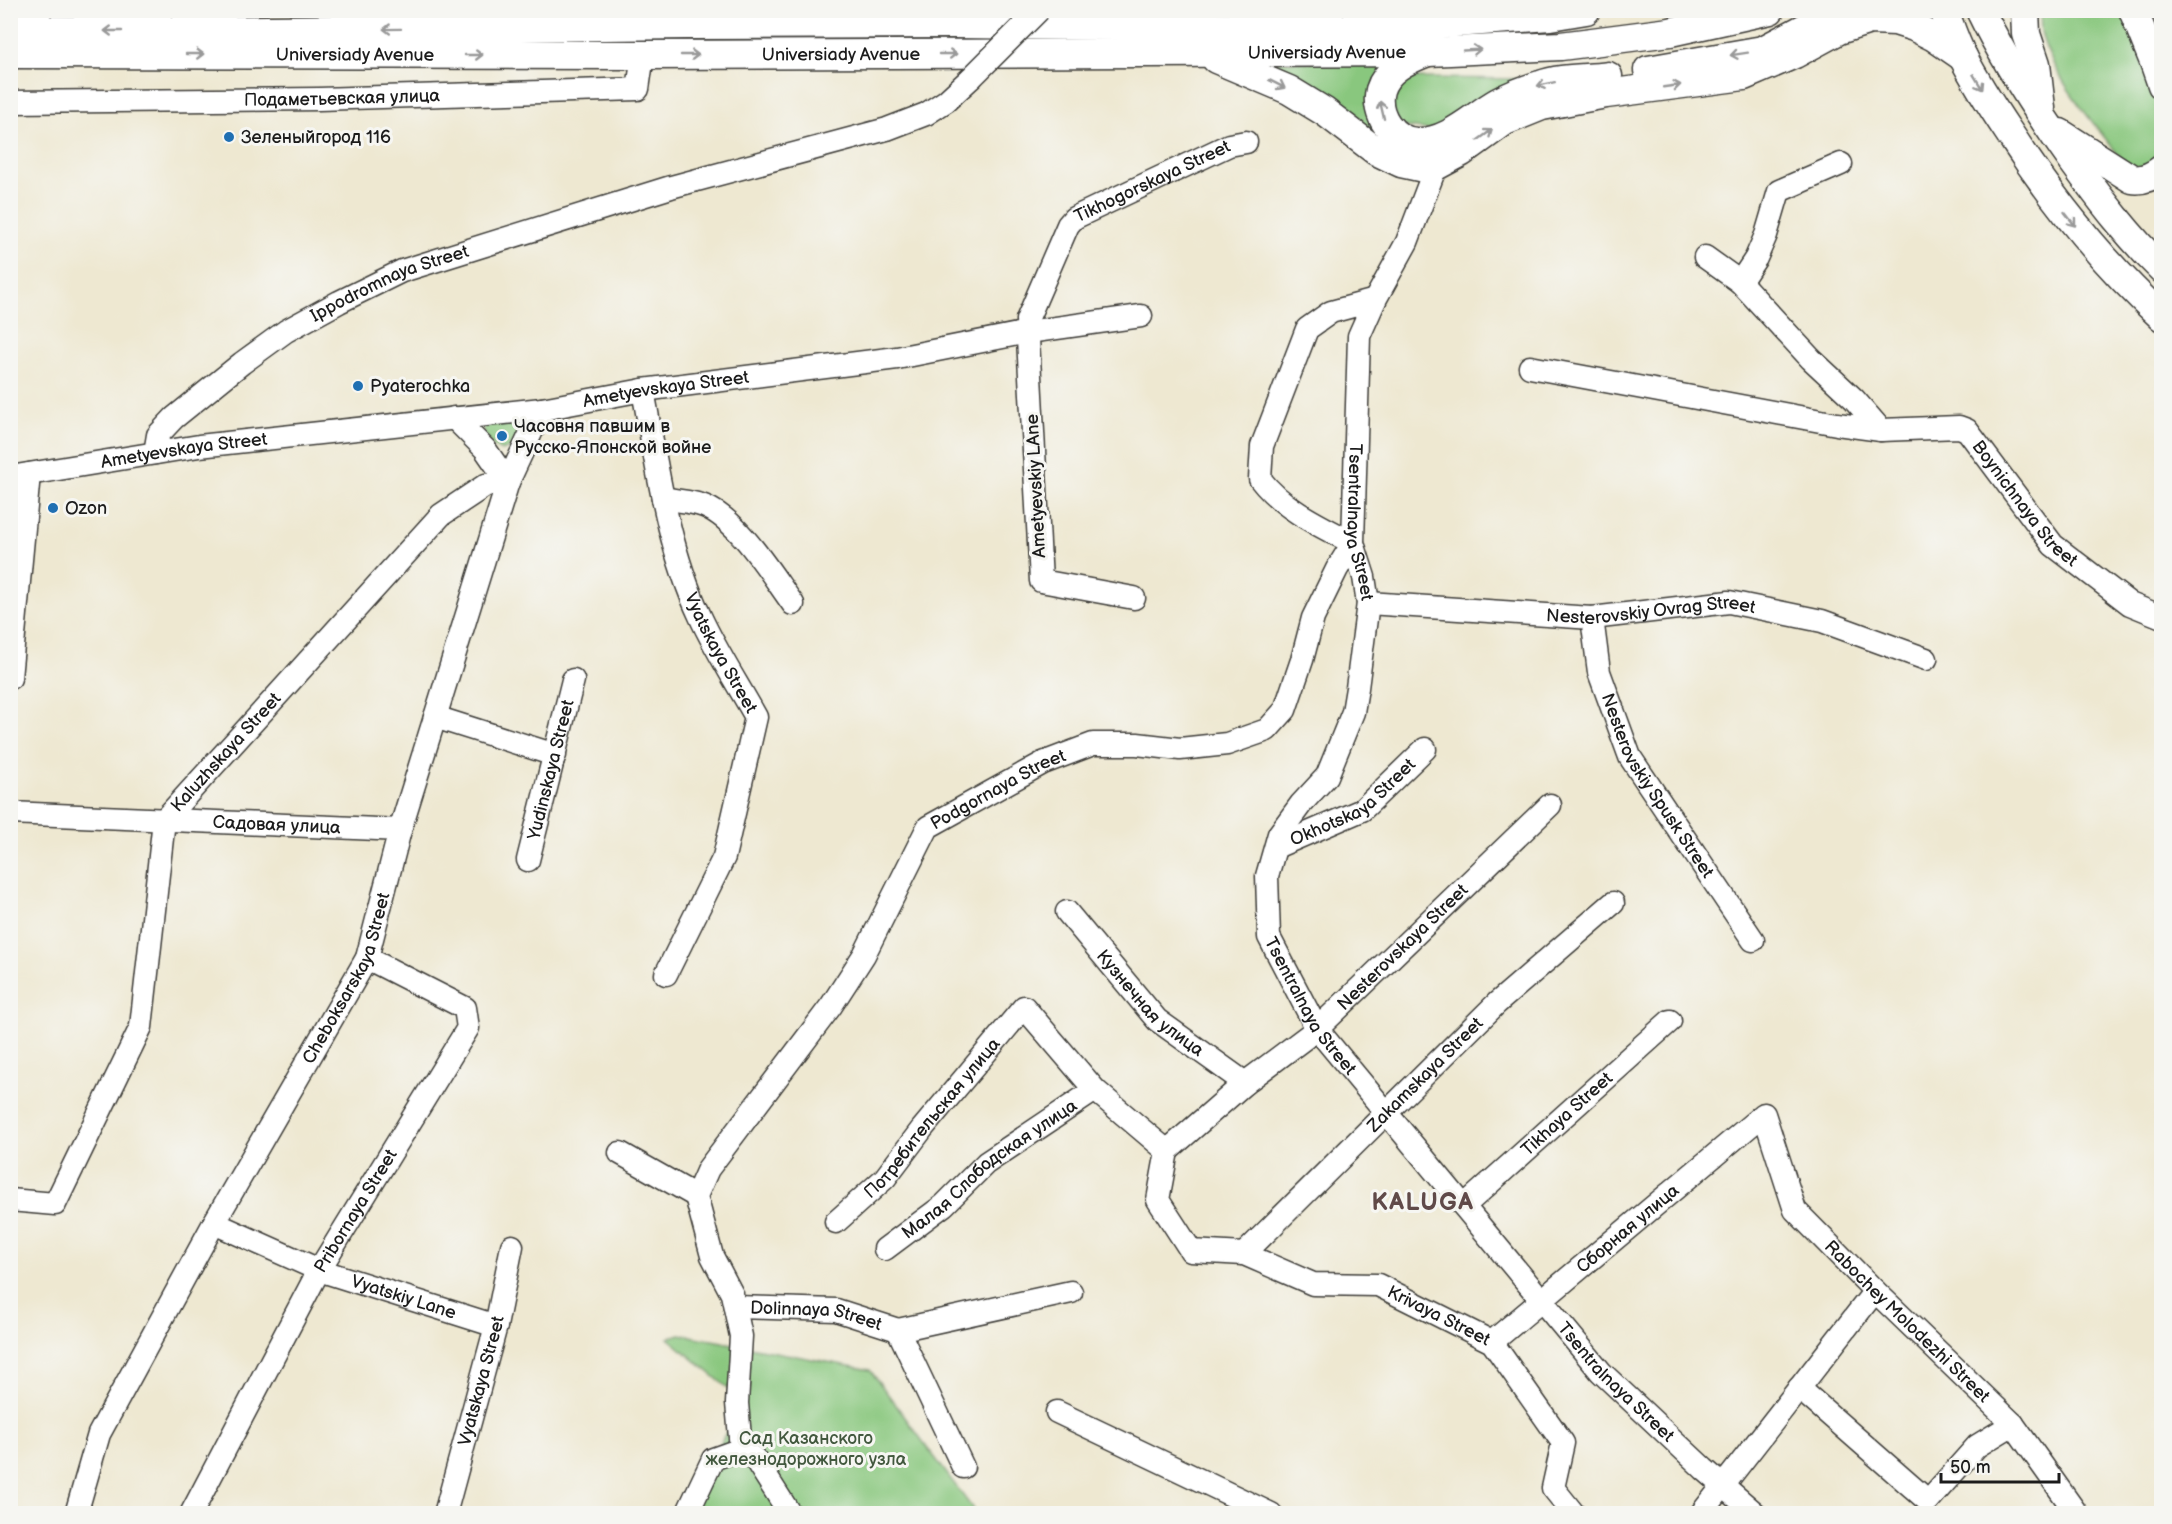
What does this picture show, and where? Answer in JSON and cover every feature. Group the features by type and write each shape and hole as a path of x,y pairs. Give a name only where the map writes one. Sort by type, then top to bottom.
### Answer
{"main road":[{"path":"687,25 737,10"},
{"path":"1374,22 1422,10"},
{"name":"Universiady Avenue","path":"10,30 176,32 953,24 1238,26 1550,16 1586,10"},
{"name":"Universiady Avenue","path":"10,54 643,55 1428,52 1561,46 1670,32 1770,10"},
{"path":"1428,52 1397,66 1380,89 1380,105 1385,123 1394,134 1417,142 1436,138 1460,128 1499,102 1543,84 1601,77 1763,50 1814,23 1827,10"},
{"path":"1944,10 1963,57 2035,172 2091,244 2127,285 2162,317"},
{"path":"1980,10 1996,43 2044,120 2108,210 2162,268"},
{"path":"2025,10 2025,34 2036,64 2044,120 2132,179 2145,179 2162,169"},
{"path":"2133,10 2162,85"},
{"path":"1204,54 1289,90 1324,112 1376,151 1412,167 1424,168 1436,166 1462,152 1504,121 1542,106 1606,94 1744,76 1795,54 1839,30 1870,20 1895,21 1914,27 1934,37 1963,57"}],"street":[{"path":"10,30 41,10"},
{"path":"138,10 176,32"},
{"path":"924,10 953,24"},
{"name":"Ippodromnaya Street","path":"156,453 158,435 174,418 286,331 339,302 402,271 671,187 887,129 926,114 946,101 1039,10"},
{"path":"1238,26 1288,10"},
{"name":"Подаметьевская улица","path":"10,102 319,99 638,89 643,55"},
{"name":"Tikhogorskaya Street","path":"1028,332 1027,320 1068,225 1074,218 1229,145 1246,142"},
{"path":"1740,282 1756,258 1766,235 1779,191 1841,164"},
{"name":"Tsentralnaya Street","path":"1436,166 1407,242 1392,273 1375,300 1359,336 1353,543 1364,578 1368,603 1353,712 1327,776 1301,804 1280,834 1267,876 1269,937 1317,1029 1601,1372 1756,1514"},
{"path":"1705,256 1740,282 1811,359 1854,399 1881,430"},
{"path":"1353,543 1321,527 1273,496 1260,479 1262,446 1307,329 1331,312 1375,300"},
{"name":"Ametyevskaya Street","path":"20,476 156,453 542,409 643,390 897,358 1028,332 1141,316"},
{"name":"Ametyevskiy LAne","path":"1028,332 1041,581 1134,598"},
{"name":"Boynichnaya Street","path":"1530,368 1837,424 1881,430 1959,427 1967,430 2053,545 2130,604 2162,617"},
{"name":"Vyatskaya Street","path":"643,390 663,498 681,563 700,616 756,717 724,857 666,974"},
{"name":"Cheboksarskaya Street","path":"76,1514 99,1434 214,1222 367,958 400,830 508,482 542,409"},
{"path":"454,418 485,449 508,482"},
{"path":"10,678 20,476"},
{"name":"Kaluzhskaya Street","path":"10,1200 54,1204 141,1027 164,819 441,515 486,485 508,482"},
{"path":"663,498 703,506 719,515 737,530 793,604"},
{"name":"Podgornaya Street","path":"696,1196 708,1169 831,1006 864,955 928,827 1043,763 1093,744 1137,744 1180,749 1227,744 1267,730 1285,710 1313,618 1337,569 1353,543"},
{"name":"Nesterovskiy Ovrag Street","path":"1368,603 1592,618 1729,602 1822,621 1926,659"},
{"name":"Nesterovskiy Spusk Street","path":"1592,618 1599,672 1630,757 1753,940"},
{"name":"Yudinskaya Street","path":"528,860 573,680"},
{"path":"435,717 555,755"},
{"name":"Okhotskaya Street","path":"1276,847 1362,810 1425,749"},
{"name":"Nesterovskaya Street","path":"1167,1151 1245,1083 1317,1029 1550,805"},
{"name":"Садовая улица","path":"10,813 400,830"},
{"name":"Zakamskaya Street","path":"1244,1254 1497,1004 1612,903"},
{"name":"Кузнечная улица","path":"1067,912 1157,1020 1245,1083"},
{"name":"Pribornaya Street","path":"191,1514 319,1270 468,1028 465,1008 367,958"},
{"name":"Потребительская улица","path":"836,1222 885,1178 922,1129 1024,1007 1095,1090"},
{"name":"Tikhaya Street","path":"1464,1206 1670,1021"},
{"path":"1095,1090 1167,1151"},
{"name":"Малая Слободская улица","path":"885,1249 944,1205 986,1163 1095,1090"},
{"name":"Rabochey Molodezhi Street","path":"1764,1114 1795,1210 2013,1424 2077,1514"},
{"name":"Сборная улица","path":"1492,1342 1764,1114"},
{"name":"Krivaya Street","path":"1167,1151 1158,1200 1191,1251 1244,1254 1313,1284 1378,1285 1492,1342 1563,1443 1552,1488 1574,1514"},
{"path":"620,1153 696,1196 711,1256 732,1294 741,1336 737,1403 741,1449 755,1459 790,1514"},
{"name":"Vyatskiy Lane","path":"214,1222 319,1270 496,1326"},
{"name":"Vyatskaya Street","path":"445,1514 496,1326 512,1246"},
{"path":"1701,1514 1875,1291"},
{"path":"963,1467 898,1330 1071,1292"},
{"name":"Dolinnaya Street","path":"735,1307 836,1310 898,1330"},
{"path":"1799,1388 1928,1501 1977,1446 2013,1424"},
{"path":"1057,1412 1271,1514"},
{"path":"687,1514 713,1459 741,1449"}],"green space":[{"path":"2037,11 2124,11 2161,108 2162,163 2131,171 2068,89 2058,72 2042,36 2040,13"},
{"path":"1249,61 1390,63 1383,141"},
{"path":"1408,78 1540,79 1437,131 1399,126 1388,92 1394,82"},
{"path":"508,418 515,423 520,434 513,447 502,451 493,446 483,431 485,421"},
{"name":"Сад Казанского железнодорожного узла","path":"680,1334 870,1370 976,1513 687,1513 728,1428 729,1389 668,1338"}],"place":[{"name":"Зеленыйгород 116","path":"229,137"},
{"name":"Pyaterochka","path":"358,386"},
{"name":"Часовня павшим в Русско-Японской войне","path":"502,436"},
{"name":"Ozon","path":"53,508"}],"district":[{"name":"KALUGA","path":"1423,1202"}]}
